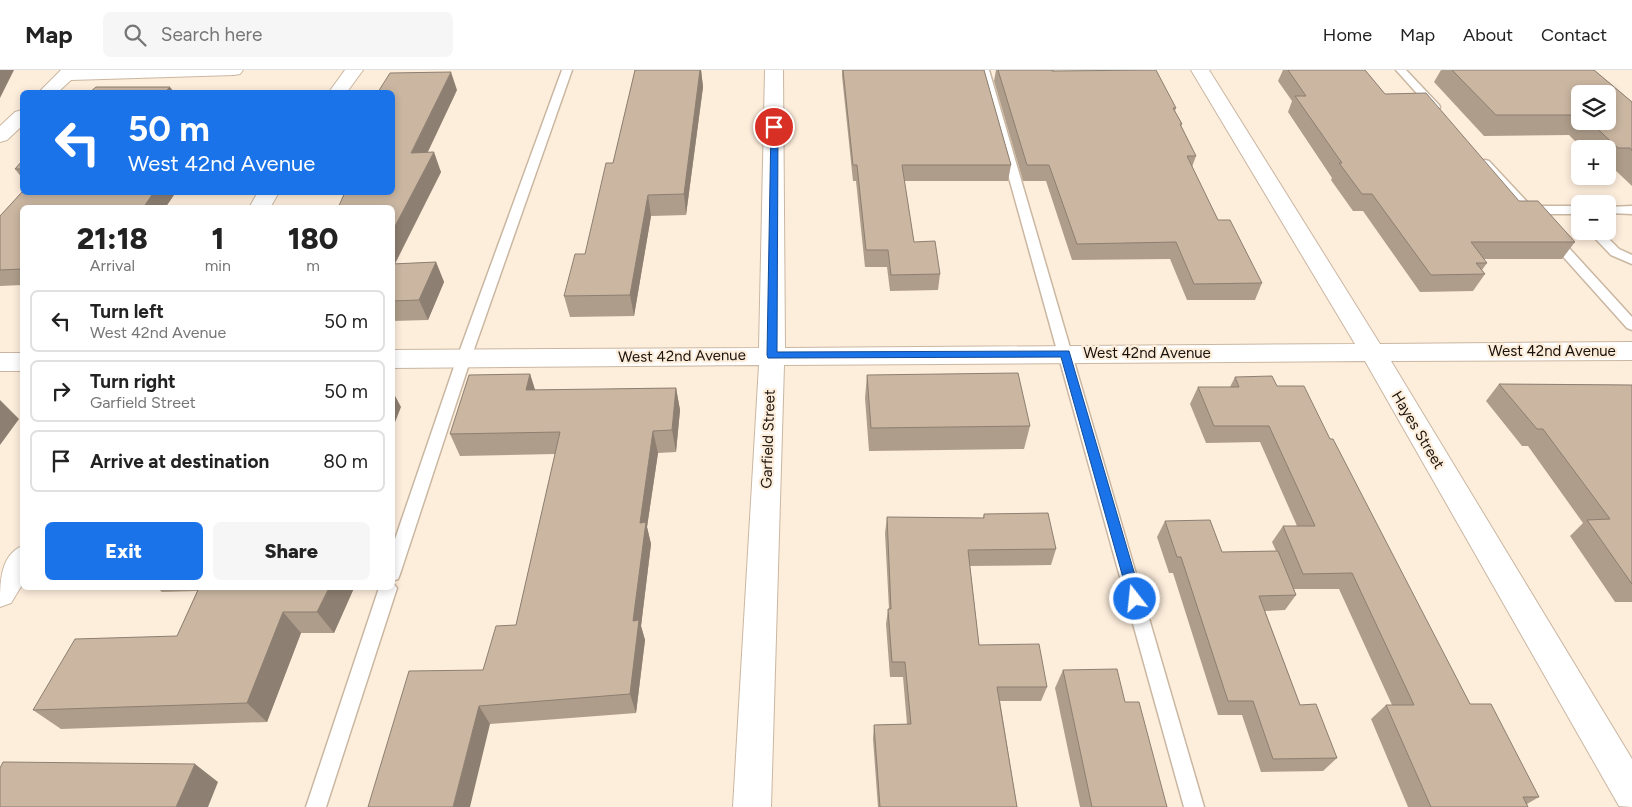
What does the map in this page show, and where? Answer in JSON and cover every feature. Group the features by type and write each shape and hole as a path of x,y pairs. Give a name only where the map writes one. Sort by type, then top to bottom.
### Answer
{"street":[{"path":"50,90 70,72 234,70"},
{"path":"339,90 354,70"},
{"name":"Garfield Street","path":"752,807 772,355 774,70"},
{"name":"Hayes Street","path":"1200,70 1372,351 1632,793"},
{"path":"0,136 20,118"},
{"name":"West 42nd Avenue","path":"395,359 1372,351 1632,351"},
{"path":"0,362 20,362"},
{"path":"0,593 20,562"}],"lane":[{"path":"395,565 464,358 567,70"},
{"path":"984,70 1194,807"},
{"path":"1401,70 1441,114"},
{"path":"1474,151 1632,325"},
{"path":"1528,210 1571,213"},
{"path":"1616,210 1632,210"},
{"path":"1603,240 1615,252 1632,260"},
{"path":"316,807 387,590"}],"building":[{"path":"635,70 700,70 684,194 648,195 630,295 564,296 575,254 585,254 606,163 613,163"},
{"path":"843,70 984,70 1011,165 902,165 914,242 935,241 940,274 891,275 888,250 866,250 857,165 853,165"},
{"path":"998,70 1156,70 1176,108 1173,108 1196,156 1187,156 1218,220 1230,220 1262,283 1194,284 1176,242 1077,244 1049,165 1027,165"},
{"path":"1288,70 1365,70 1385,94 1426,93 1519,201 1538,201 1571,238 1571,240 1575,242 1471,242 1487,263 1476,263 1485,274 1431,275 1372,194 1362,194 1339,163 1342,163 1295,96 1306,96"},
{"path":"1452,70 1594,70 1612,85 1571,85 1571,115 1496,115"},
{"path":"451,72 411,153 434,152 395,226 395,205 339,205 344,195 395,195 395,90 379,90 390,73"},
{"path":"96,87 170,87 167,90 92,90"},
{"path":"1616,89 1632,102 1632,151 1630,148 1618,148 1616,140 1609,140 1599,130 1616,130"},
{"path":"20,194 152,195 145,205 20,205 20,269 0,270 0,216"},
{"path":"436,262 419,300 395,301 395,264"},
{"path":"1018,373 1030,426 871,428 867,375"},
{"path":"530,374 526,390 676,388 672,430 653,431 640,523 646,522 633,621 639,620 630,694 479,706 453,807 368,807 409,671 483,670 496,626 516,625 560,432 450,434 469,375"},
{"path":"1272,376 1277,386 1304,386 1470,704 1491,704 1539,797 1523,797 1528,807 1431,807 1386,705 1414,705 1352,573 1303,574 1283,526 1315,526 1269,426 1214,426 1198,387 1239,387 1235,377"},
{"path":"1499,384 1632,385 1632,584 1587,520 1610,519 1543,429 1537,429"},
{"path":"1048,513 1056,549 968,550 979,645 1039,644 1047,687 997,687 1017,807 880,807 874,725 911,724 905,662 892,662 888,609 891,609 887,517 984,518 984,514"},
{"path":"1210,520 1222,552 1278,551 1296,595 1259,596 1300,705 1316,704 1337,758 1273,759 1253,701 1228,701 1181,557 1177,557 1165,521"},
{"path":"198,590 328,590 317,612 283,612 247,703 33,710 75,639 177,636"},
{"path":"1117,669 1125,702 1139,702 1167,807 1092,807 1063,670"},
{"path":"3,762 195,764 176,807 0,807 0,768"}],"route":[{"path":"774,127 772,355 1065,354 1135,599"}]}
